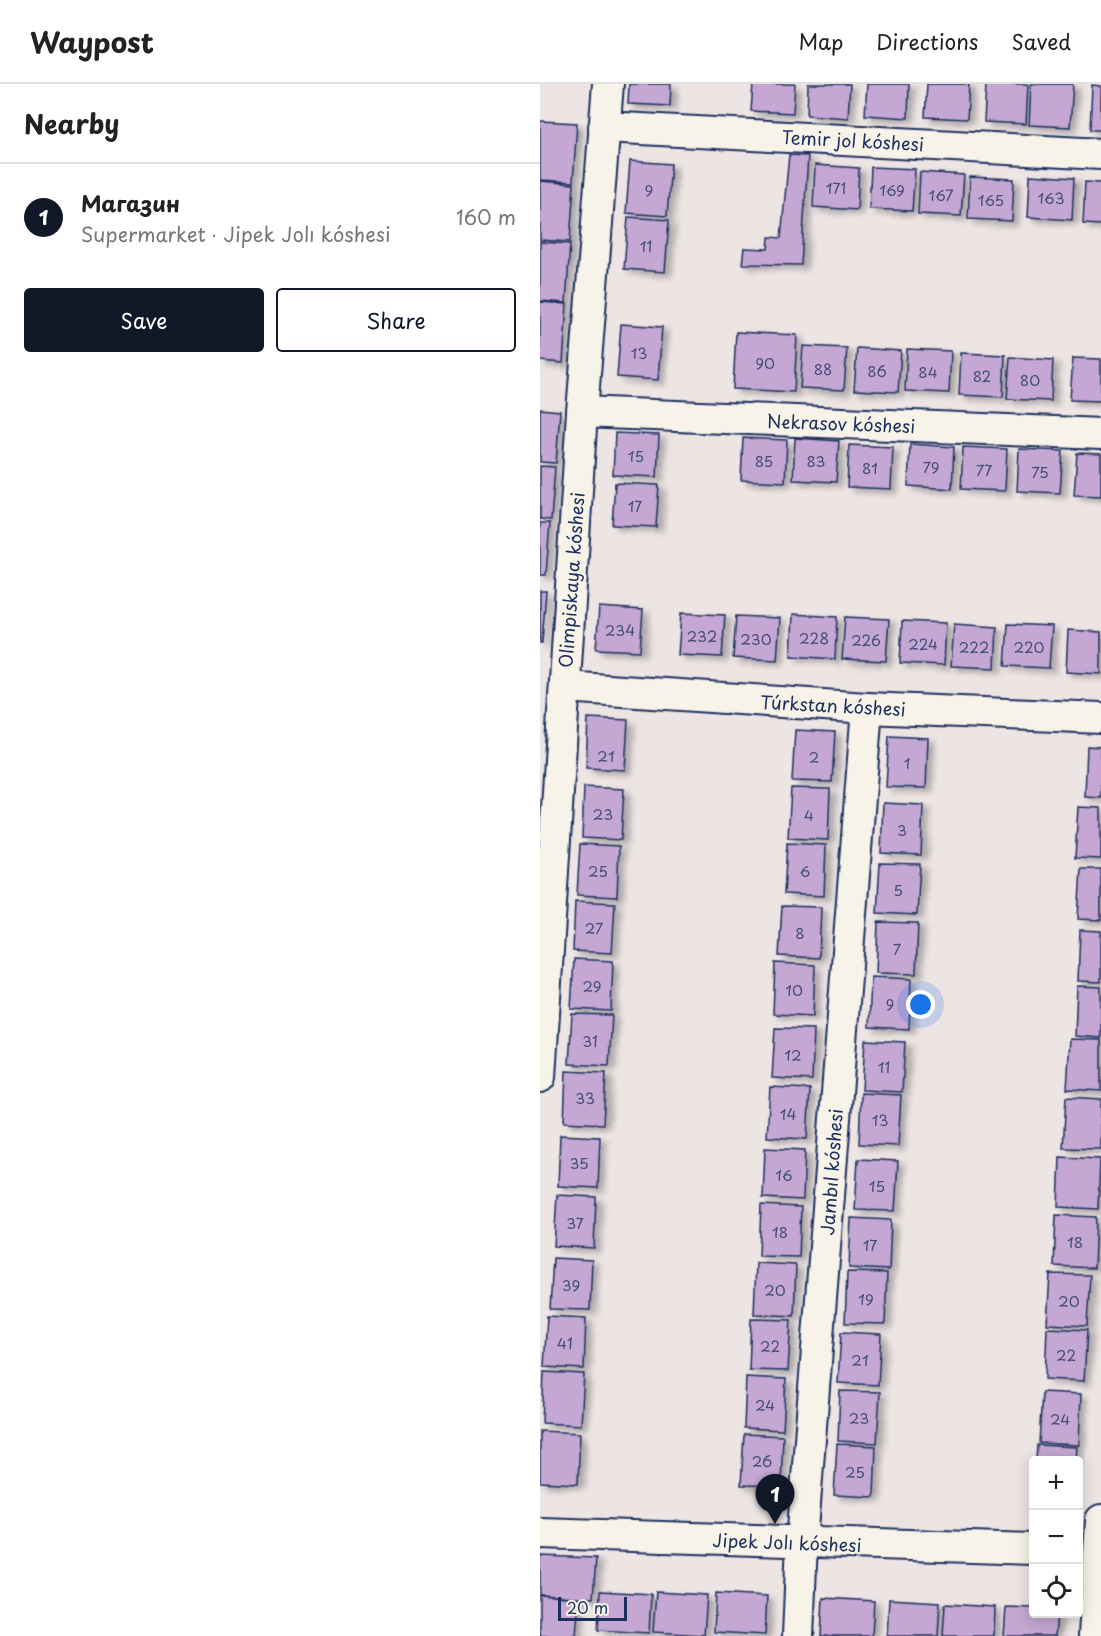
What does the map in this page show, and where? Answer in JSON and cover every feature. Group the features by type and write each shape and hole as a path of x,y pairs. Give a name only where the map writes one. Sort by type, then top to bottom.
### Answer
{"street":[{"name":"Olimpiskaya kóshesi","path":"540,1077 582,411 608,84"},
{"name":"Temir jol kóshesi","path":"604,127 1101,154"},
{"name":"Nekrasov kóshesi","path":"582,411 1101,434"},
{"name":"Túrkstan kóshesi","path":"565,687 867,708 1101,718"},
{"name":"Jambıl kóshesi","path":"798,1636 802,1542 867,708"},
{"path":"1094,1636 1093,1550 1101,1520"},
{"name":"Jipek Jolı kóshesi","path":"540,1533 1029,1549"}],"building":[{"path":"629,84 671,84 670,106 628,104"},
{"path":"753,84 795,84 793,113 751,111"},
{"path":"808,84 850,84 848,118 807,115"},
{"path":"867,84 909,84 908,118 865,115"},
{"path":"927,84 969,84 967,119 925,117"},
{"path":"986,84 1028,84 1026,124 984,122"},
{"path":"1031,84 1073,84 1070,127 1029,125"},
{"path":"1092,85 1101,86 1101,130 1090,130"},
{"path":"540,121 577,123 573,182 540,180"},
{"path":"789,155 808,156 801,265 742,264 744,248 768,249 769,237 781,238"},
{"path":"630,161 671,164 667,216 626,213"},
{"path":"815,165 859,168 857,210 813,207"},
{"path":"871,167 915,169 912,211 869,209"},
{"path":"920,172 964,175 961,216 918,214"},
{"path":"1030,175 1074,178 1072,220 1028,217"},
{"path":"970,177 1014,179 1012,221 968,219"},
{"path":"540,181 574,184 570,242 540,240"},
{"path":"1085,182 1101,183 1101,225 1083,224"},
{"path":"628,217 669,220 665,272 624,269"},
{"path":"540,242 570,244 566,303 540,301"},
{"path":"540,302 567,304 563,363 540,361"},
{"path":"621,324 662,327 658,380 617,377"},
{"path":"736,332 797,335 794,392 733,389"},
{"path":"803,346 847,348 844,390 800,388"},
{"path":"857,348 901,351 898,392 854,390"},
{"path":"907,349 951,351 949,393 905,391"},
{"path":"961,353 1005,355 1003,397 959,395"},
{"path":"1010,357 1053,360 1051,401 1007,399"},
{"path":"1073,358 1101,359 1101,401 1070,400"},
{"path":"540,409 560,411 556,463 540,462"},
{"path":"615,433 659,435 657,477 613,475"},
{"path":"743,438 787,440 785,482 741,480"},
{"path":"795,438 839,441 836,482 793,480"},
{"path":"910,444 954,447 952,489 908,486"},
{"path":"849,445 893,447 891,489 847,487"},
{"path":"963,447 1007,449 1005,491 961,489"},
{"path":"1019,449 1063,451 1060,493 1017,491"},
{"path":"1077,453 1101,454 1101,496 1074,495"},
{"path":"540,466 555,467 551,520 540,519"},
{"path":"615,483 659,485 656,527 612,525"},
{"path":"540,523 550,523 546,575 540,575"},
{"path":"540,591 546,591 542,643 540,643"},
{"path":"599,607 643,610 640,651 596,649"},
{"path":"681,613 725,615 722,657 678,655"},
{"path":"793,614 837,617 835,659 791,656"},
{"path":"736,616 780,618 777,660 733,658"},
{"path":"845,617 889,619 886,661 842,659"},
{"path":"902,621 946,623 944,665 900,663"},
{"path":"954,624 997,627 995,668 951,666"},
{"path":"1008,624 1052,626 1049,668 1005,666"},
{"path":"1068,630 1101,632 1101,674 1066,672"},
{"path":"588,718 628,720 625,770 586,768"},
{"path":"795,730 835,732 832,782 792,781"},
{"path":"889,736 928,738 926,788 886,787"},
{"path":"1087,746 1101,747 1101,798 1085,797"},
{"path":"584,787 624,789 621,840 582,838"},
{"path":"791,788 830,789 828,840 788,838"},
{"path":"883,803 923,805 921,855 881,853"},
{"path":"1078,807 1101,808 1101,859 1075,858"},
{"path":"787,843 826,845 824,896 784,894"},
{"path":"580,844 619,846 617,897 577,895"},
{"path":"880,863 920,864 917,915 877,913"},
{"path":"1081,869 1101,869 1101,920 1078,919"},
{"path":"575,901 615,903 612,953 573,951"},
{"path":"782,906 821,907 819,958 779,956"},
{"path":"878,922 918,923 916,974 876,973"},
{"path":"1080,930 1101,931 1101,982 1078,981"},
{"path":"574,959 613,961 611,1011 571,1009"},
{"path":"775,963 815,965 813,1016 773,1014"},
{"path":"871,977 911,979 909,1029 869,1027"},
{"path":"1077,986 1101,987 1101,1038 1075,1036"},
{"path":"572,1014 612,1015 609,1066 569,1064"},
{"path":"775,1028 814,1029 812,1080 772,1078"},
{"path":"1070,1039 1101,1040 1101,1091 1067,1089"},
{"path":"865,1040 905,1042 902,1092 862,1090"},
{"path":"566,1071 606,1073 603,1124 564,1122"},
{"path":"770,1087 810,1089 807,1139 767,1137"},
{"path":"861,1093 901,1095 898,1146 859,1144"},
{"path":"1066,1097 1101,1099 1101,1149 1063,1148"},
{"path":"560,1135 600,1137 598,1188 558,1186"},
{"path":"765,1148 805,1150 803,1200 763,1198"},
{"path":"1060,1157 1100,1159 1098,1209 1058,1207"},
{"path":"858,1159 898,1161 895,1211 855,1210"},
{"path":"557,1195 596,1197 594,1248 554,1246"},
{"path":"761,1205 801,1207 799,1257 759,1256"},
{"path":"1056,1215 1096,1217 1094,1268 1054,1266"},
{"path":"851,1218 891,1220 889,1270 849,1268"},
{"path":"553,1258 592,1260 590,1310 550,1309"},
{"path":"756,1263 796,1265 794,1316 754,1314"},
{"path":"847,1272 887,1273 885,1324 845,1323"},
{"path":"1050,1274 1090,1275 1087,1326 1047,1324"},
{"path":"547,1316 586,1318 584,1369 544,1367"},
{"path":"751,1319 791,1320 788,1371 749,1370"},
{"path":"1047,1328 1087,1330 1084,1381 1045,1379"},
{"path":"841,1332 881,1334 878,1385 838,1383"},
{"path":"544,1372 584,1374 581,1425 542,1423"},
{"path":"746,1377 786,1379 783,1430 744,1428"},
{"path":"840,1391 880,1392 877,1443 838,1441"},
{"path":"1042,1392 1081,1394 1079,1445 1039,1443"},
{"path":"540,1431 580,1433 578,1484 540,1482"},
{"path":"744,1434 783,1436 781,1486 741,1485"},
{"path":"837,1444 876,1446 874,1497 834,1495"},
{"path":"1037,1445 1077,1447 1076,1456 1036,1456"},
{"path":"540,1556 596,1558 593,1598 540,1595"},
{"path":"600,1591 651,1594 649,1633 598,1630"},
{"path":"656,1592 707,1595 704,1635 653,1632"},
{"path":"716,1593 767,1596 765,1635 714,1632"},
{"path":"540,1595 579,1598 576,1636 540,1636"},
{"path":"823,1598 874,1601 872,1636 821,1636"},
{"path":"889,1599 940,1602 938,1636 887,1636"},
{"path":"945,1604 995,1607 994,1636 943,1636"},
{"path":"1006,1607 1029,1608 1029,1618 1057,1618 1055,1636 1004,1636"}],"place":[{"name":"Магазин","path":"775,1524"}]}
